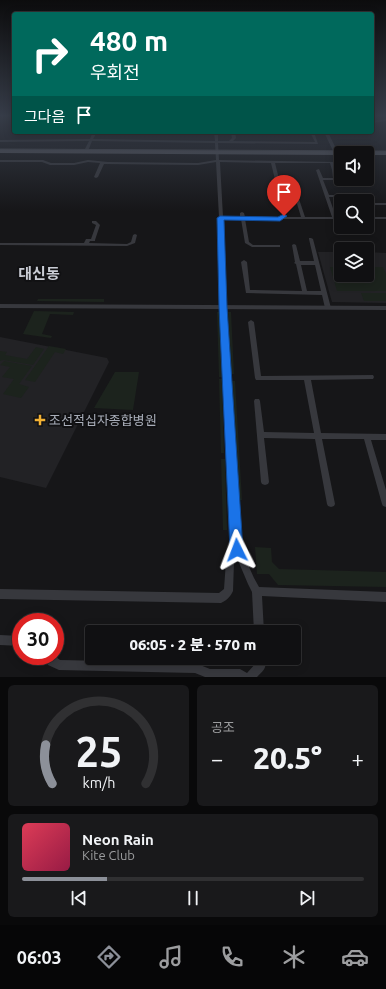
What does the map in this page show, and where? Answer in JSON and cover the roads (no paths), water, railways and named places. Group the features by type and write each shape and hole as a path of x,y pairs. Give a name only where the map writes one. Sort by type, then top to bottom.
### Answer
{"main road":[{"path":"0,151 217,152 334,155"},
{"path":"374,154 385,155"}],"street":[{"path":"86,152 88,148"},
{"path":"217,148 223,307 237,550 243,561 251,583 257,591 259,625"},
{"path":"0,161 43,161 50,164 74,164 88,161 203,164 217,161 334,162"},
{"path":"96,177 103,162"},
{"path":"272,162 281,196 296,196"},
{"path":"322,179 335,179 331,162"},
{"path":"220,218 243,216 334,217 318,170"},
{"path":"292,182 303,217"},
{"path":"328,196 334,196"},
{"path":"374,204 386,204"},
{"path":"243,216 247,243 252,246 278,246"},
{"path":"374,218 386,218"},
{"path":"86,244 88,240 93,240 98,225 94,222"},
{"path":"0,244 131,244 133,243 135,235"},
{"path":"311,238 328,308"},
{"path":"294,244 297,263 305,292"},
{"path":"244,262 248,292 324,293"},
{"path":"297,263 316,263"},
{"path":"0,306 386,308"},
{"path":"251,322 258,378 371,377"},
{"path":"307,378 331,504"},
{"path":"257,401 265,482"},
{"path":"260,435 386,437"},
{"path":"367,437 386,504"},
{"path":"0,594 222,598 228,591 230,561 237,550"},
{"path":"257,591 386,597"},
{"path":"0,640 12,641"},
{"path":"58,665 194,668 210,674 240,674 244,677"},
{"path":"250,677 261,665"}],"tram line":[{"path":"0,149 386,151"}],"place":[{"name":"조선적십자종합병원","path":"40,420"}],"district":[{"name":"대신동","path":"39,274"}]}
